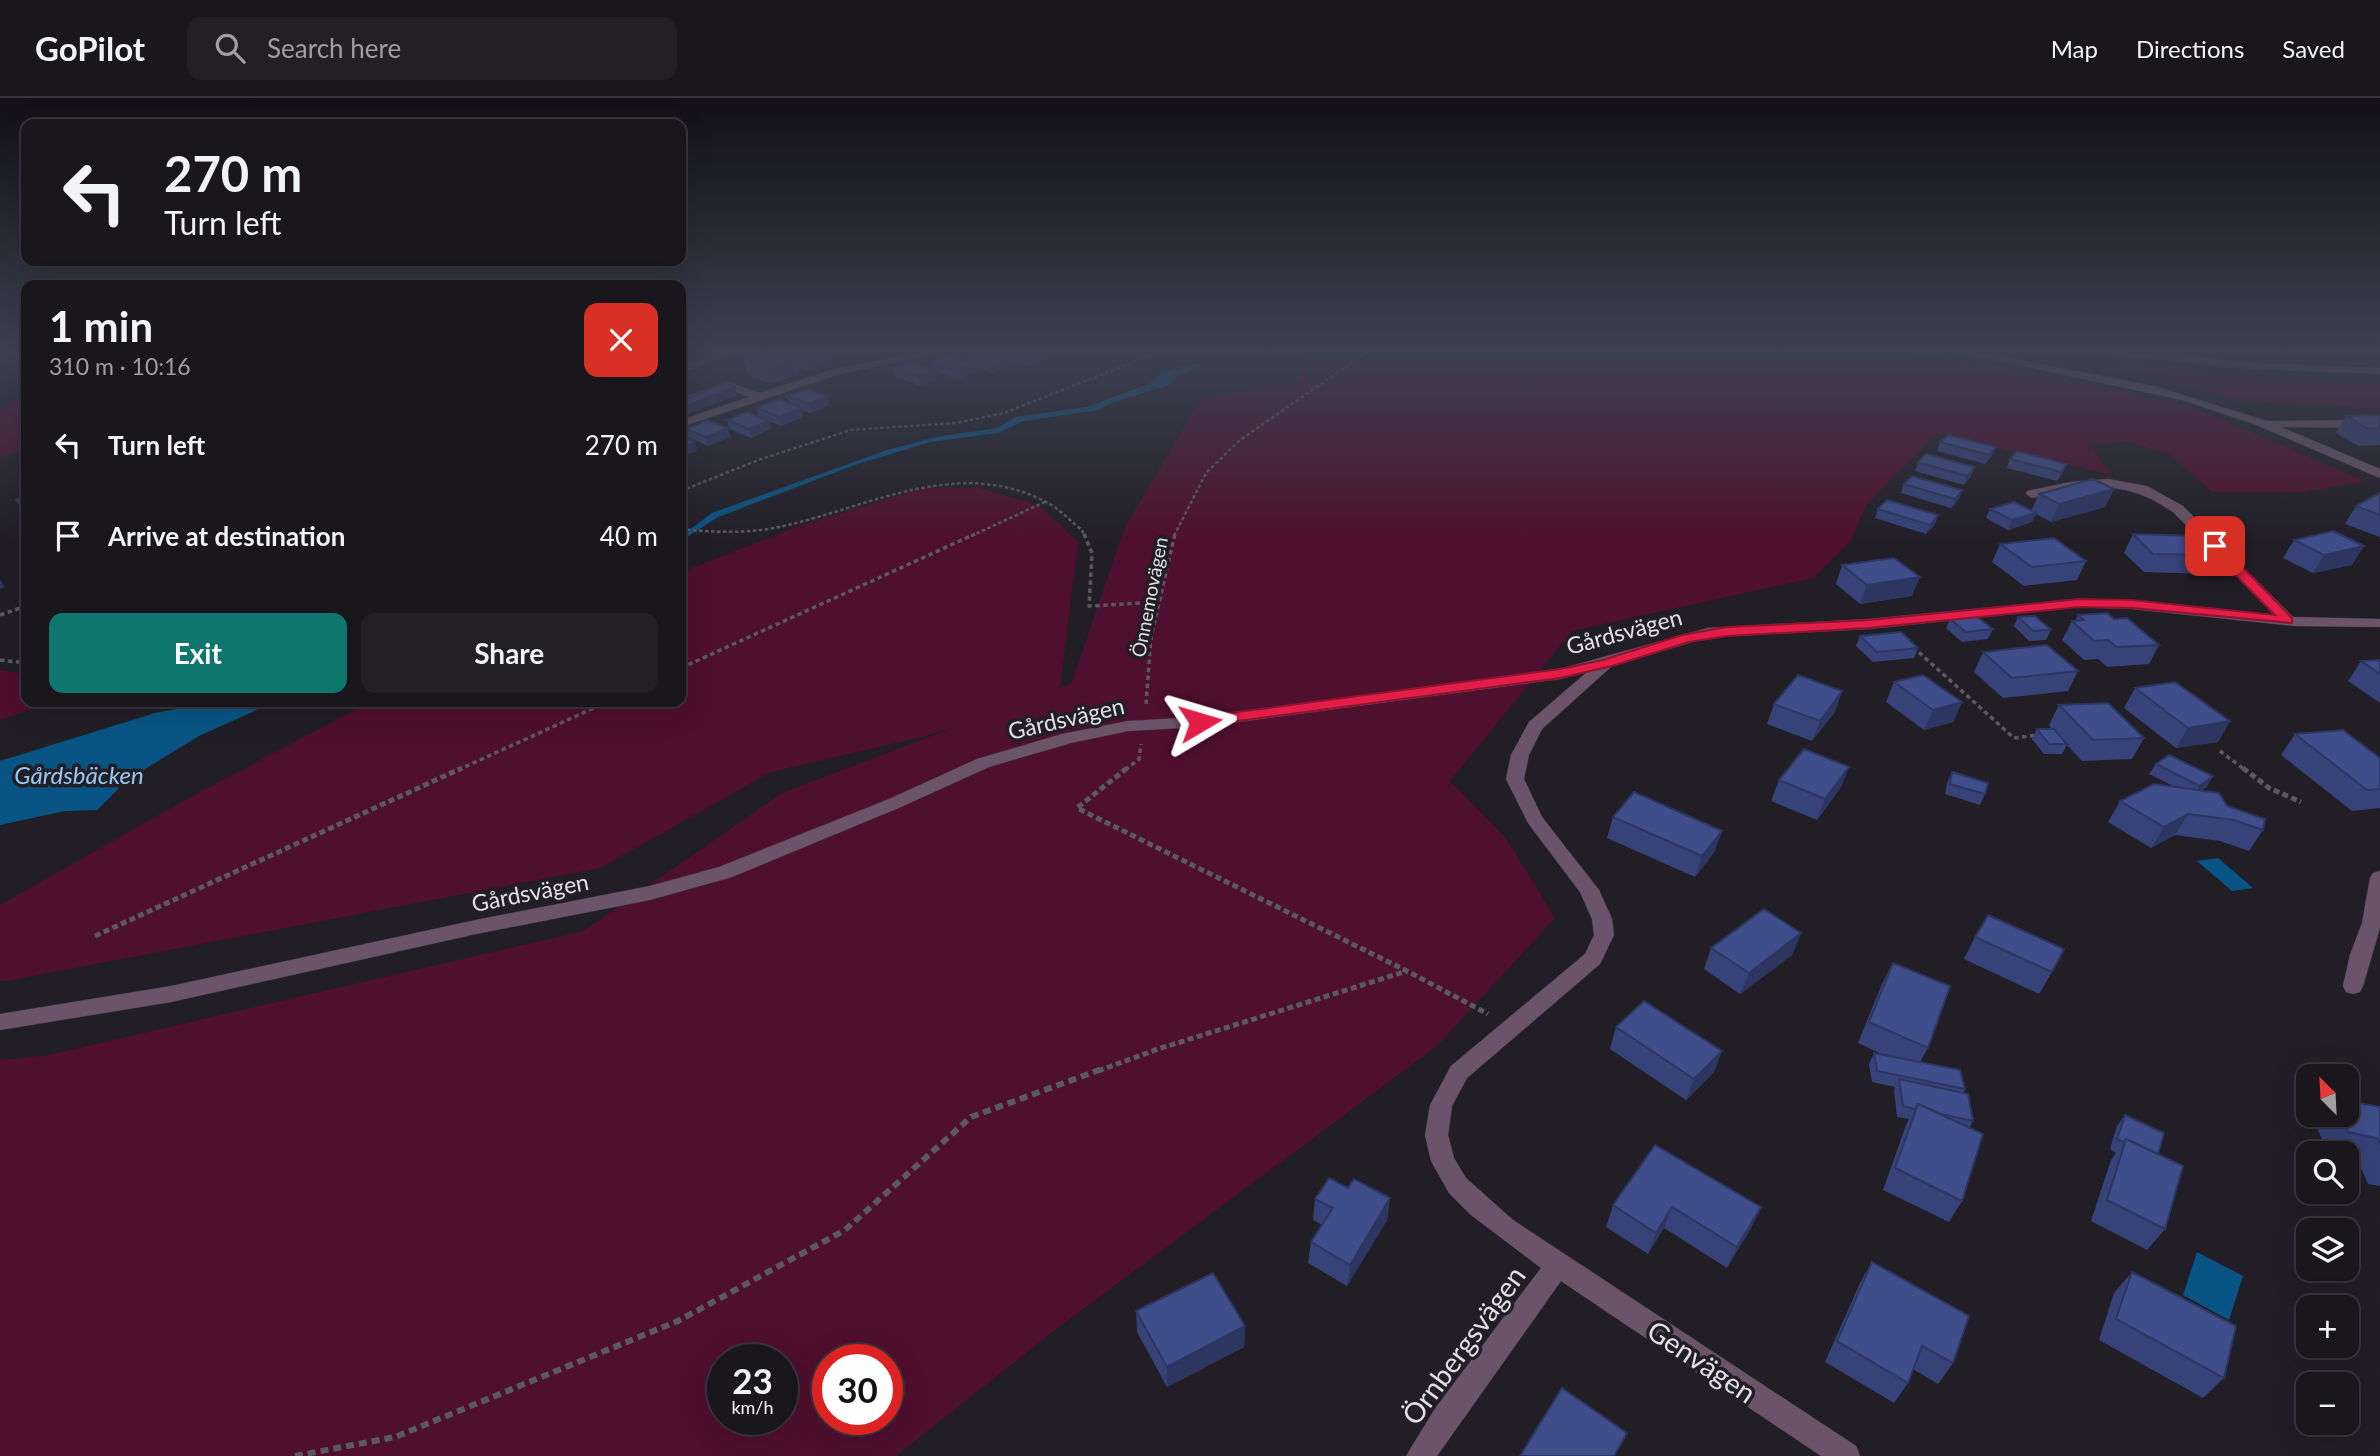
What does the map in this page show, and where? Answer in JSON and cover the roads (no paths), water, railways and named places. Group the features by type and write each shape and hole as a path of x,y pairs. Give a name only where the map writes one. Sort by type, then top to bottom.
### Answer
{"street":[{"path":"686,422 708,415"},
{"path":"2242,415 2380,474"},
{"path":"2264,423 2380,424"},
{"path":"2032,494 2080,482 2116,482 2137,486 2164,497 2288,621"},
{"name":"Gårdsvägen","path":"0,1022 171,994 476,927 650,893 725,872 895,803 983,763 1068,738 1145,725 1200,722 1560,674 1708,634 1887,622 2079,603 2132,604 2288,621 2380,623"},
{"name":"Örnbergsvägen","path":"1420,1456 1558,1265 1493,1219 1462,1191 1442,1165 1436,1147 1436,1118 1443,1093 1458,1072 1593,959 1604,935 1602,919 1589,890 1534,819 1515,779 1520,755 1535,726 1607,663"},
{"path":"2353,986 2360,955 2372,923 2380,878"},
{"name":"Genvägen","path":"1558,1265 1846,1456"}],"water":[{"path":"1062,415 1024,421 998,433 930,442 855,465 718,517 686,538 686,532 712,513 887,450 936,437 997,428 1016,417"},
{"name":"Gårdsbäcken","path":"188,707 263,707 199,736 127,780 97,810 65,811 0,825 0,761 155,713"},
{"path":"2218,858 2253,888 2232,891 2197,861"},
{"path":"2197,1252 2243,1276 2229,1320 2183,1295"}]}
